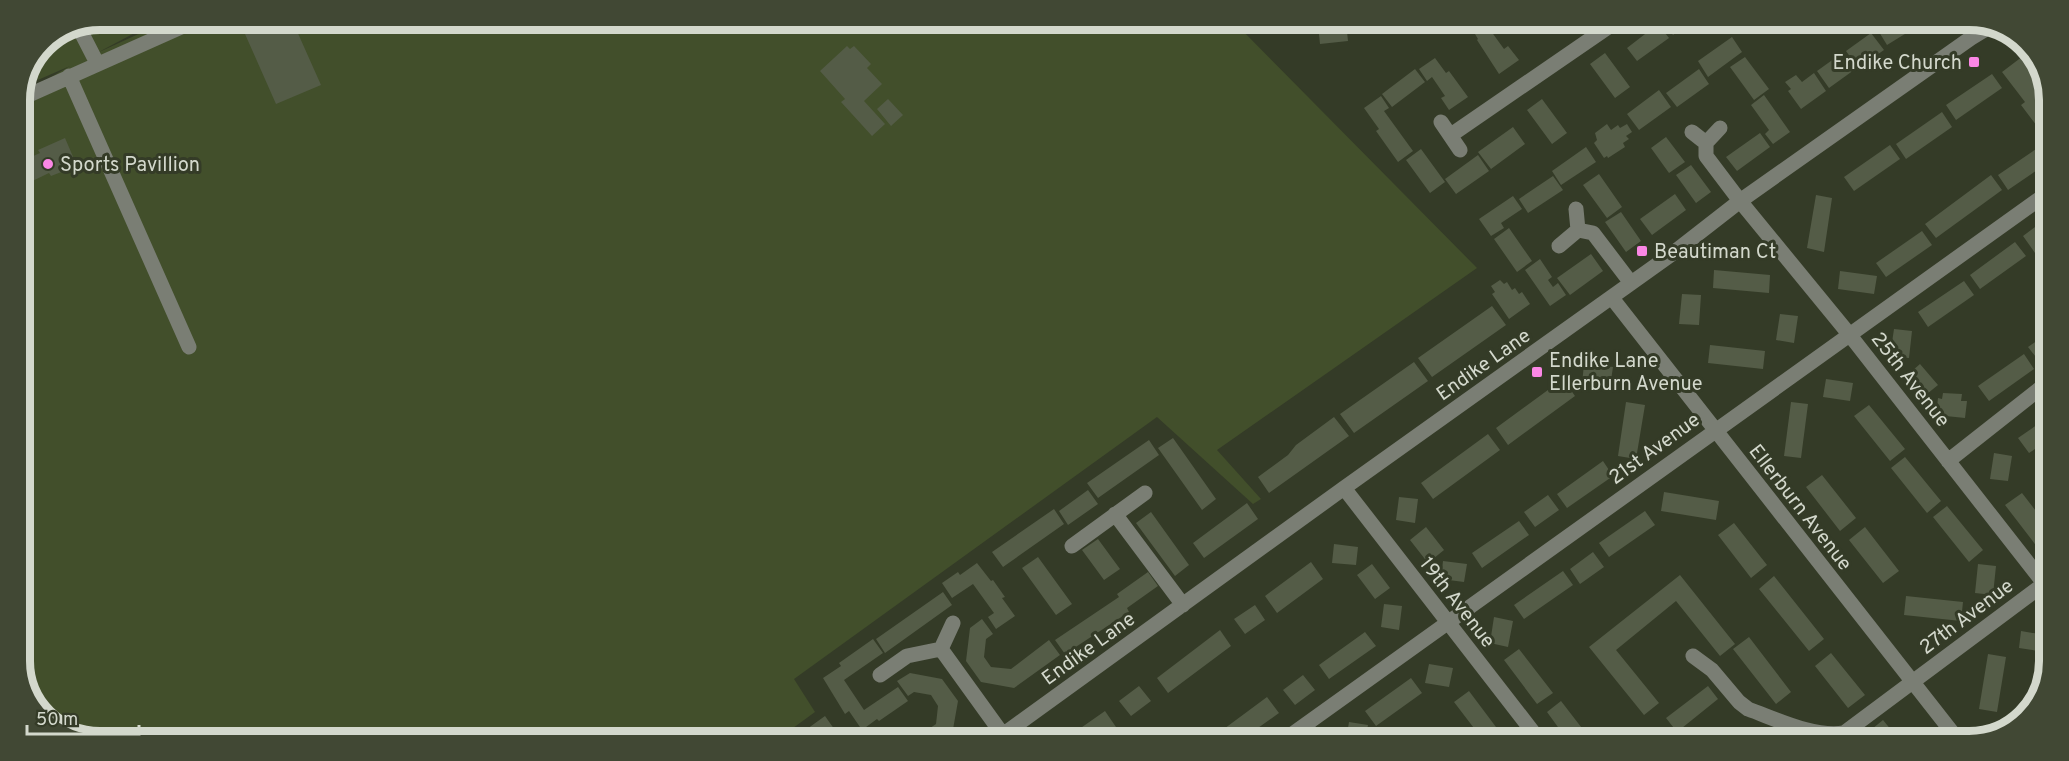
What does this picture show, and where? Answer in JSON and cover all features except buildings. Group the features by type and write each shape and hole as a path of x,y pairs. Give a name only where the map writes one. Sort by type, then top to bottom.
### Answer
{"street":[{"path":"30,94 174,30"},
{"path":"1451,135 1604,30"},
{"name":"Endike Lane","path":"1008,731 1344,488 1612,298 1740,201 1983,31"},
{"path":"81,32 97,63"},
{"path":"69,76 189,347"},
{"path":"1441,122 1460,150"},
{"path":"1692,132 1706,143 1720,128"},
{"name":"25th Avenue","path":"1706,143 1706,156 1740,201 1849,334 2039,577"},
{"name":"21st Avenue","path":"1297,731 2039,199"},
{"path":"1576,209 1578,230"},
{"path":"1578,230 1593,233 1631,283"},
{"path":"1559,246 1578,230"},
{"name":"Ellerburn Avenue","path":"1612,298 1951,731"},
{"path":"1948,460 2039,389"},
{"name":"19th Avenue","path":"1344,488 1532,731"},
{"path":"1072,546 1145,494"},
{"path":"1115,514 1183,605"},
{"name":"27th Avenue","path":"1846,731 2039,589"},
{"path":"941,649 953,623"},
{"path":"941,649 996,731"},
{"path":"880,675 907,656 941,649"},
{"path":"1693,656 1712,670 1739,702 1748,709 1811,731"},
{"path":"1305,725 1309,731"}],"green space":[{"path":"100,30 140,30 97,53 147,30 1242,30 1477,268 1217,450 1261,499 1253,504 1157,417 794,679 815,712 789,731 86,730 65,722 44,704 31,675 30,665 30,100 31,89 70,66 32,82 42,61 61,42 86,31"}],"place":[{"name":"Endike Church","path":"1974,62"},
{"name":"Sports Pavillion","path":"48,164"},
{"name":"Beautiman Ct","path":"1642,251"},
{"name":"Endike Lane Ellerburn Avenue","path":"1537,372"}]}
